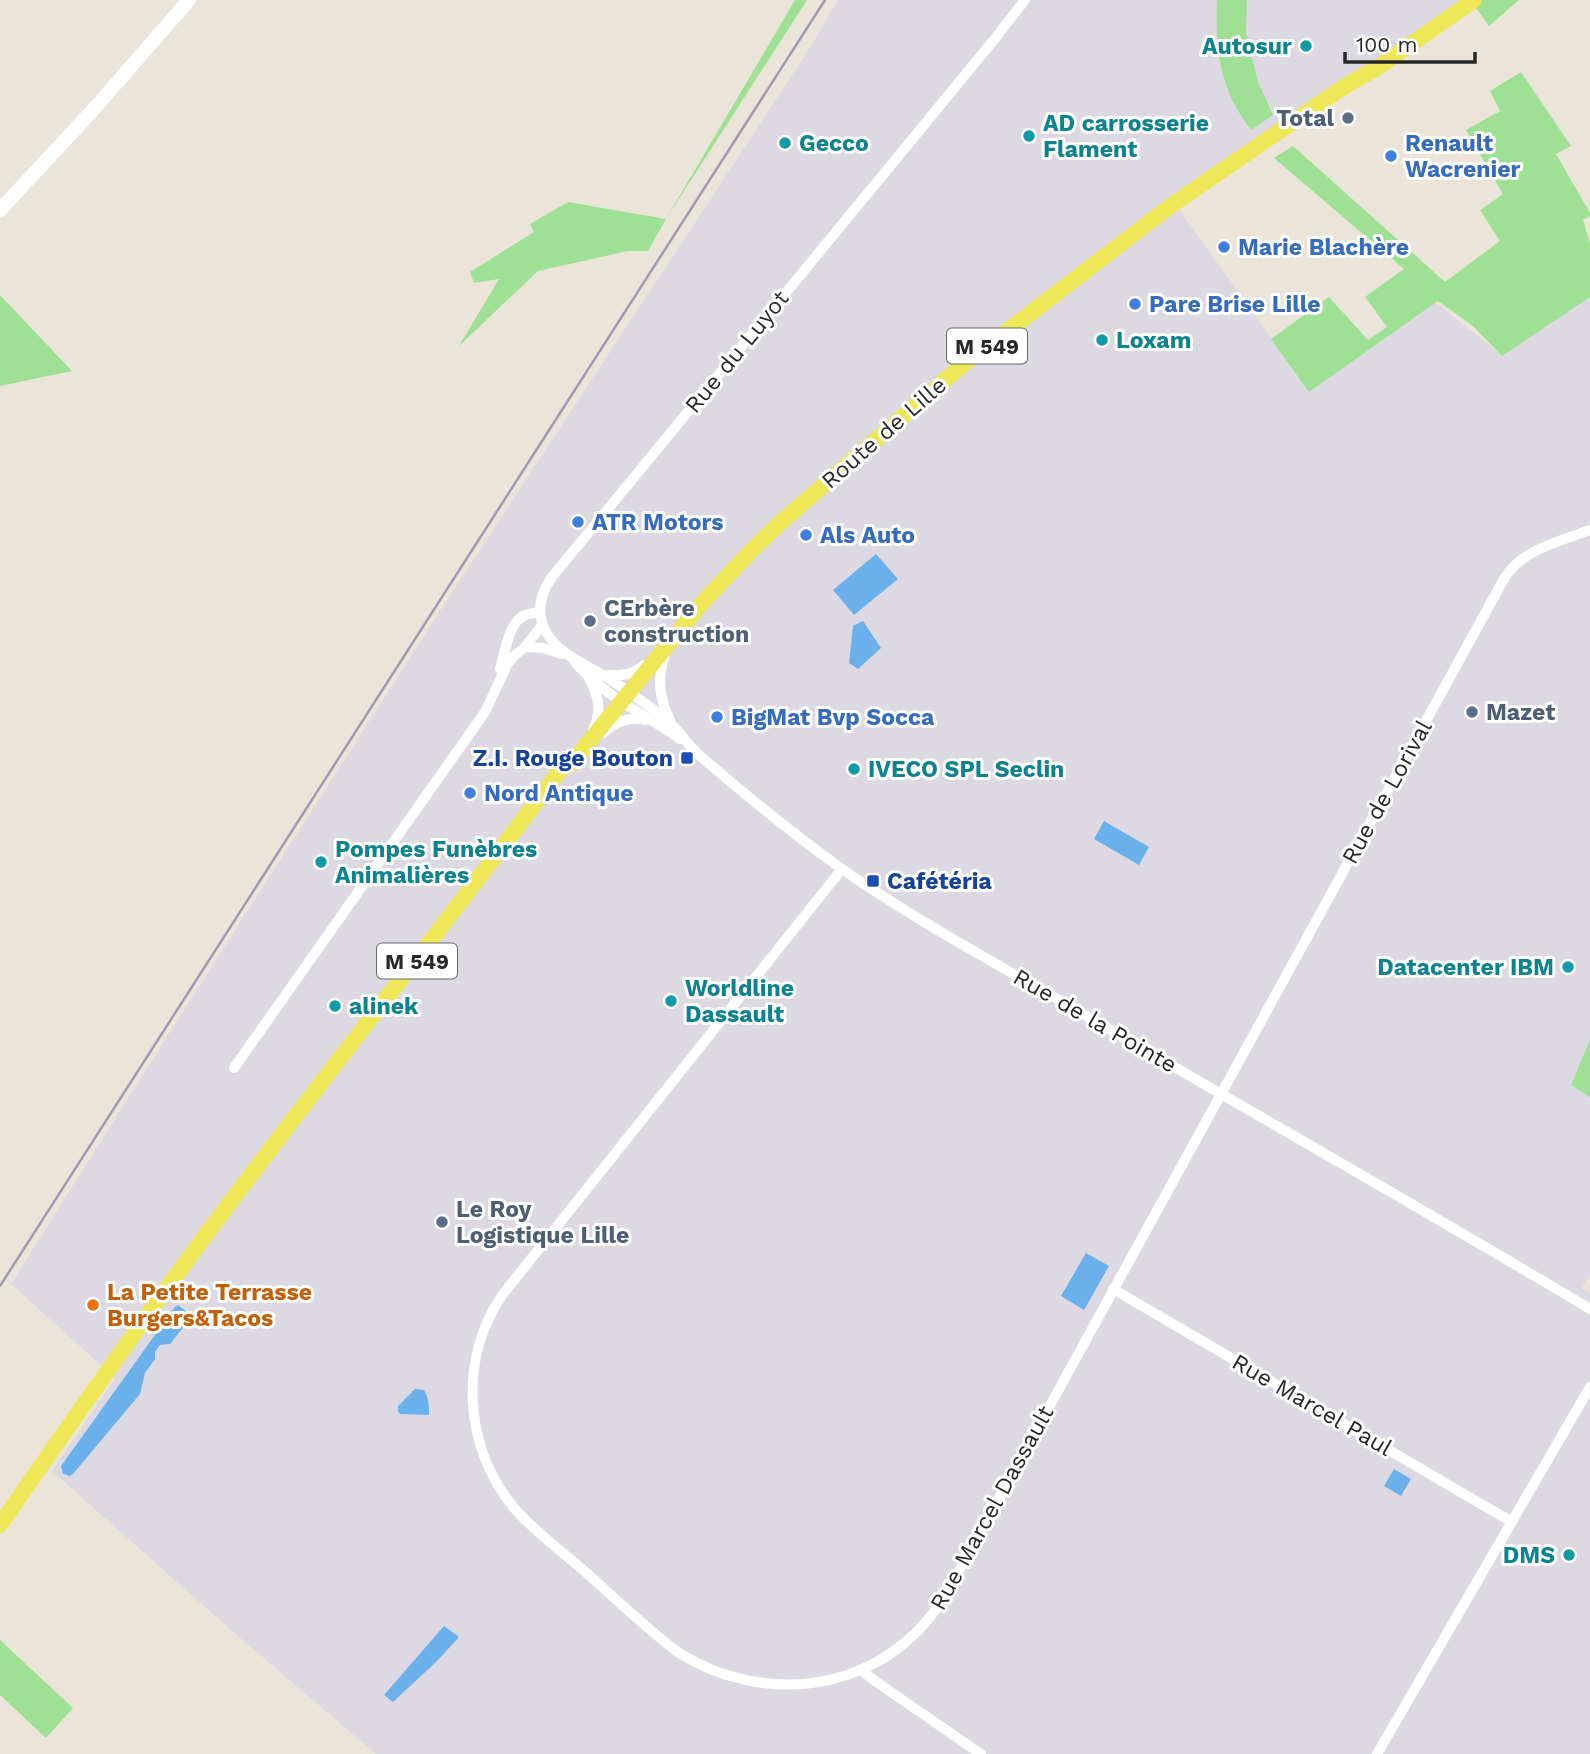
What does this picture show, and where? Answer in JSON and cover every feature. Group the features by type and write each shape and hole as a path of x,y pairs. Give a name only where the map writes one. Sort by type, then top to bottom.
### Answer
{"main road":[{"path":"0,210 102,101 189,0"},
{"name":"Route de Lille","path":"1342,88 1374,60 1459,0"},
{"name":"Route de Lille","path":"626,697 701,604 763,539 959,368 1169,207 1474,0"},
{"name":"M 549","path":"0,1525 205,1236 453,912 466,901 626,697"}],"street":[{"name":"Rue du Luyot","path":"542,625 541,596 552,577 1025,0"},
{"name":"Rue de Lorival","path":"1221,1094 1505,577 1519,560 1531,552 1590,530"},
{"path":"496,687 513,627 520,617 540,612"},
{"path":"234,1068 485,712 510,661 542,625 552,641 588,676 599,700 595,725 583,749"},
{"path":"513,627 525,647"},
{"path":"601,674 616,676 635,672 670,641"},
{"path":"670,641 659,678 661,695 671,724"},
{"path":"525,647 550,650 571,657 601,674 659,725 693,749"},
{"path":"588,676 626,697"},
{"name":"Rue de la Pointe","path":"626,697 671,724 693,749 779,822 842,869 905,910 1590,1309"},
{"path":"583,749 626,719 641,719 659,725"},
{"name":"Rue Marcel Dassault","path":"842,869 498,1302 484,1327 479,1343 473,1374 472,1399 476,1431 498,1485 515,1508 550,1541 679,1653 719,1673 747,1681 790,1685 822,1681 861,1670 886,1657 926,1621 937,1608 1221,1094"},
{"name":"Rue Marcel Paul","path":"1113,1289 1512,1521"},
{"path":"1377,1754 1590,1387"},
{"path":"861,1670 981,1754"}],"shaded area":[{"path":"838,0 1471,0 1178,208 1309,391 1436,303 1502,355 1590,297 1590,1039 1571,1084 1590,1097 1590,1274 1582,1288 1590,1293 1590,1754 376,1754 52,1471 115,1378 11,1284 458,583 806,54"}],"green space":[{"path":"795,0 807,0 666,219"},
{"path":"1217,0 1247,0 1246,32 1258,82 1273,115 1251,130 1233,102 1224,78 1217,39"},
{"path":"1480,0 1519,0 1489,26 1474,5"},
{"path":"1521,72 1571,146 1556,154 1590,213 1590,216 1583,220 1590,244 1590,297 1502,356 1473,326 1438,301 1309,392 1271,339 1329,297 1368,340 1387,327 1365,297 1404,269 1274,158 1293,146 1445,282 1500,241 1480,210 1503,194 1466,130 1500,111 1490,91"},
{"path":"568,202 666,219 648,251 628,251 538,271 459,346 499,279 474,283 470,272 534,232 530,224"},
{"path":"0,295 72,371 0,386"},
{"path":"1590,1039 1590,1097 1571,1085"},
{"path":"0,1640 73,1708 46,1738 0,1695"}],"water":[{"path":"876,554 898,579 854,615 833,590"},
{"path":"863,621 881,648 858,669 849,663 853,626"},
{"path":"1104,821 1149,847 1139,865 1094,839"},
{"path":"1086,1253 1109,1266 1084,1310 1061,1296"},
{"path":"178,1305 191,1315 190,1319 170,1344 160,1345 155,1352 155,1359 145,1373 140,1394 73,1474 63,1474 61,1466"},
{"path":"415,1389 424,1390 426,1393 429,1415 400,1414 398,1411 398,1406"},
{"path":"1394,1469 1411,1479 1401,1496 1384,1486"},
{"path":"444,1626 459,1637 393,1702 384,1695"}],"railway":[{"path":"0,1286 825,0"}],"place":[{"name":"Autosur","path":"1306,46"},
{"name":"Total","path":"1348,118"},
{"name":"AD carrosserie Flament","path":"1029,136"},
{"name":"Gecco","path":"785,143"},
{"name":"Renault Wacrenier","path":"1391,156"},
{"name":"Marie Blachère","path":"1224,247"},
{"name":"Pare Brise Lille","path":"1135,304"},
{"name":"Loxam","path":"1102,340"},
{"name":"ATR Motors","path":"578,522"},
{"name":"Als Auto","path":"806,535"},
{"name":"CErbère construction","path":"590,621"},
{"name":"Mazet","path":"1472,712"},
{"name":"BigMat Bvp Socca","path":"717,717"},
{"name":"Z.I. Rouge Bouton","path":"687,758"},
{"name":"IVECO SPL Seclin","path":"854,769"},
{"name":"Nord Antique","path":"470,793"},
{"name":"Pompes Funèbres Animalières","path":"321,862"},
{"name":"Cafétéria","path":"873,881"},
{"name":"Datacenter IBM","path":"1568,967"},
{"name":"Worldline Dassault","path":"671,1001"},
{"name":"alinek","path":"335,1006"},
{"name":"Le Roy Logistique Lille","path":"442,1222"},
{"name":"La Petite Terrasse Burgers&Tacos","path":"93,1305"},
{"name":"DMS","path":"1569,1555"}]}
